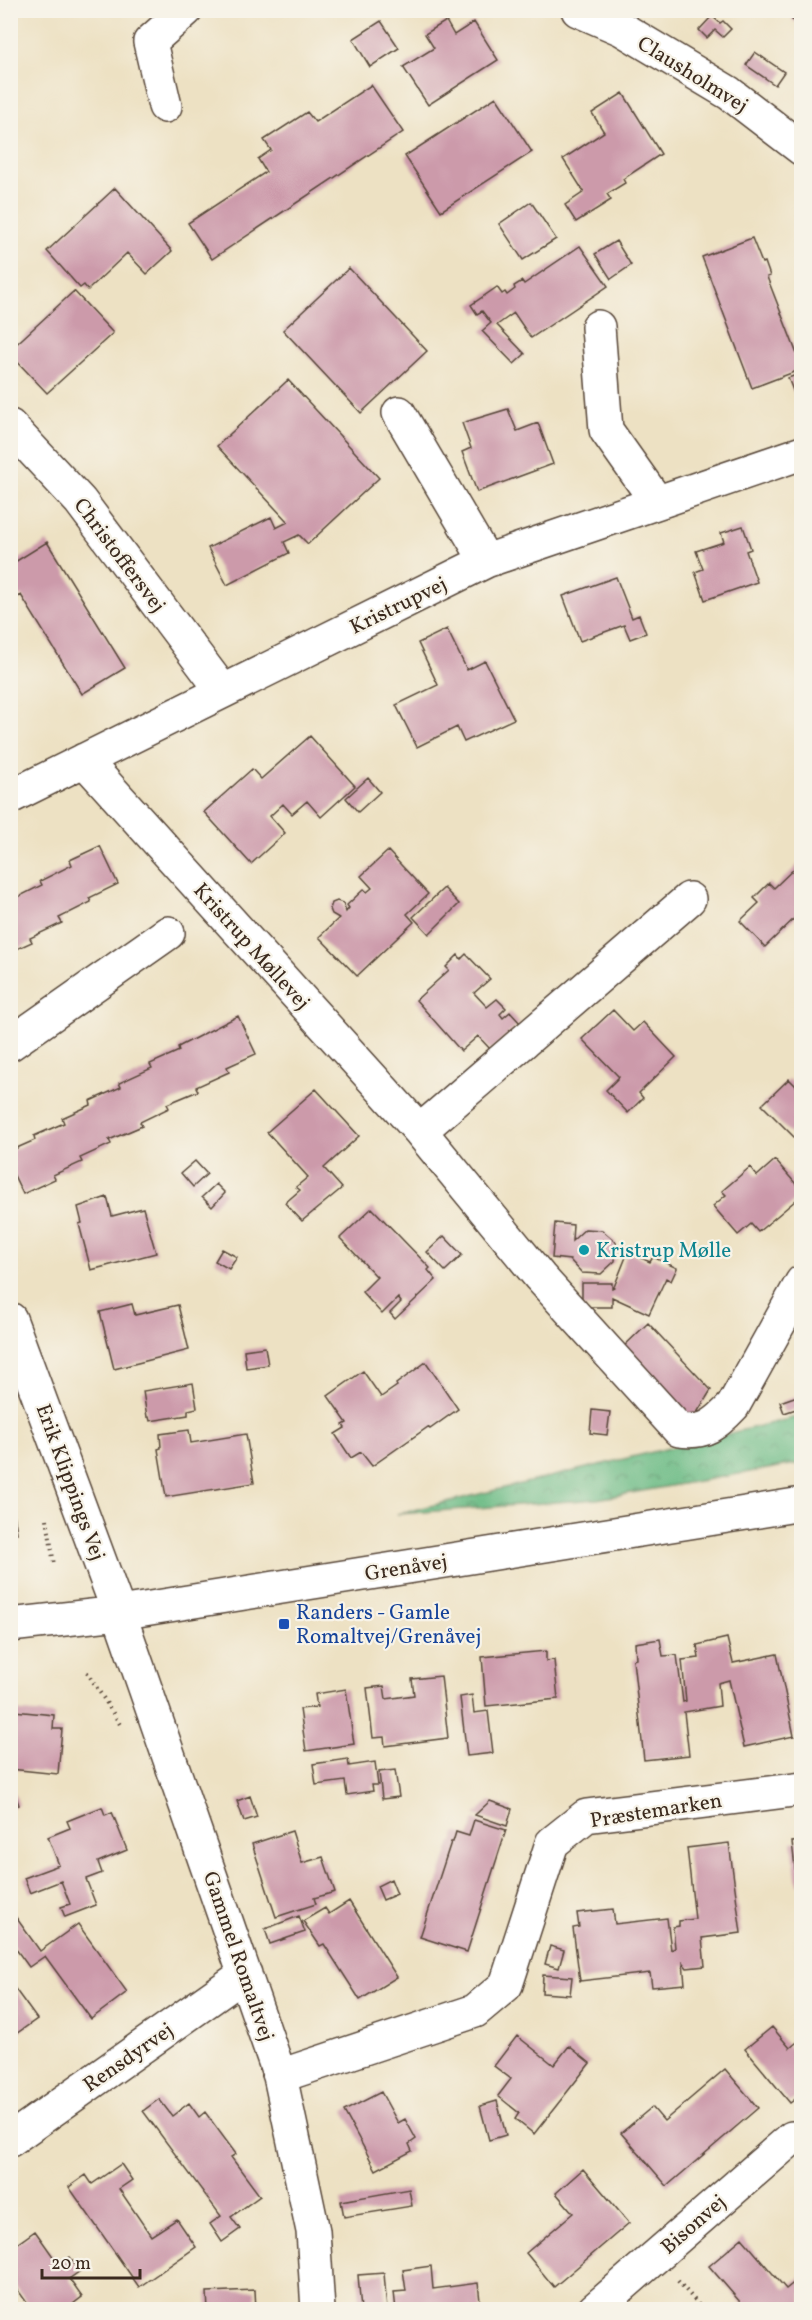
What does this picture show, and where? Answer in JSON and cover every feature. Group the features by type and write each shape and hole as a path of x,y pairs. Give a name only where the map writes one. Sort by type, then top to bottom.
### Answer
{"street":[{"path":"165,106 150,42 186,10"},
{"name":"Clausholmvej","path":"578,10 629,20 801,149"},
{"path":"598,327 606,430 657,502"},
{"path":"399,413 486,561"},
{"name":"Christoffersvej","path":"10,426 80,501 222,690"},
{"name":"Kristrupvej","path":"10,797 486,561 801,453"},
{"name":"Kristrup Møllevej","path":"84,760 420,1131 540,1277 679,1430 694,1432 710,1426 721,1419 733,1406 799,1285"},
{"path":"420,1131 689,899"},
{"path":"10,1044 168,933"},
{"name":"Erik Klippings Vej","path":"13,1334 119,1613"},
{"name":"Grenåvej","path":"10,1625 119,1613 801,1504"},
{"name":"Gammel Romaltvej","path":"119,1613 280,2076 313,2232 318,2310"},
{"name":"Præstemarken","path":"280,2076 475,2011 506,1985 552,1843 586,1816 801,1789"},
{"name":"Rensdyrvej","path":"10,2140 245,1974"},
{"name":"Bisonvej","path":"594,2310 792,2138"}],"path":[{"path":"87,1672 124,1730"}],"green space":[{"path":"801,1416 801,1463 597,1499 397,1514"}],"building":[{"path":"797,10 802,10 802,25 792,20"},
{"path":"712,16 720,23 723,21 731,29 723,37 715,30 707,38 699,30"},
{"path":"381,21 399,48 370,67 353,39"},
{"path":"446,21 454,35 474,22 498,60 428,105 403,67 434,48 425,34"},
{"path":"755,52 784,72 775,85 746,65"},
{"path":"371,85 403,132 212,259 188,223 266,172 258,159 271,150 264,140 307,112 315,122"},
{"path":"623,93 661,154 623,179 625,183 607,194 611,200 576,222 565,205 584,192 563,159 604,132 592,113"},
{"path":"496,97 532,152 441,211 405,156"},
{"path":"115,188 172,251 147,274 127,253 88,290 84,285 80,288 47,251"},
{"path":"531,202 556,239 523,260 499,224"},
{"path":"752,238 762,263 765,262 770,276 767,277 802,369 752,388 702,257"},
{"path":"616,241 631,265 611,279 595,254"},
{"path":"580,246 608,286 531,338 514,313 497,325 525,354 514,364 482,331 491,323 482,311 477,314 471,305 497,287 502,294 505,292 507,295 515,289 514,286 522,281 524,284"},
{"path":"349,268 427,351 361,413 283,330"},
{"path":"74,291 113,333 47,393 10,354 10,350"},
{"path":"802,373 802,390 794,393 788,378"},
{"path":"288,380 379,478 308,544 299,535 284,542 289,553 227,585 208,548 271,517 276,528 288,522 217,446"},
{"path":"508,409 517,431 538,423 553,464 477,492 462,452 471,448 462,423"},
{"path":"743,526 751,549 746,551 757,582 705,600 695,572 703,569 696,551 724,542 721,533"},
{"path":"47,542 125,668 82,694 21,595 13,600 10,595 10,565"},
{"path":"616,577 632,618 639,615 646,633 630,639 624,625 580,641 563,596"},
{"path":"447,629 467,670 485,661 514,719 464,742 457,727 417,747 396,705 438,685 418,643"},
{"path":"310,736 355,786 321,817 307,801 292,814 283,804 270,816 285,833 251,864 204,812 252,769 261,779"},
{"path":"368,778 380,792 358,812 346,798"},
{"path":"100,846 118,884 89,898 91,902 59,918 62,923 30,938 32,942 10,952 10,906 14,904 12,900 42,885 40,881 72,865 70,860"},
{"path":"388,851 428,894 407,914 414,922 357,976 319,937 339,918 332,914 330,909 332,903 337,901 343,903 346,912 349,908 347,905 364,889 367,892 372,888 361,876"},
{"path":"802,861 802,911 765,947 740,921 759,903 754,898 769,883 774,888"},
{"path":"444,888 459,904 429,934 413,917"},
{"path":"466,954 490,979 474,993 487,1007 497,999 506,1008 500,1014 503,1018 510,1012 520,1023 491,1050 478,1036 461,1051 416,1000 449,970 446,967 458,955 461,959"},
{"path":"613,1010 633,1031 643,1022 676,1057 639,1093 643,1098 628,1113 606,1090 619,1077 582,1039"},
{"path":"238,1016 256,1054 227,1067 229,1072 196,1087 198,1091 167,1104 169,1108 140,1122 142,1126 109,1140 111,1144 80,1158 82,1162 53,1175 55,1179 23,1194 10,1167 10,1151 35,1140 34,1136 64,1123 62,1118 91,1105 90,1101 121,1087 119,1083 152,1068 150,1064 179,1051 178,1047"},
{"path":"789,1079 802,1092 802,1145 762,1105"},
{"path":"316,1089 359,1136 324,1168 342,1188 302,1221 285,1203 300,1190 296,1187 308,1177 267,1132"},
{"path":"775,1160 802,1191 802,1195 758,1232 751,1224 738,1235 713,1206 726,1195 722,1191 750,1167 757,1176"},
{"path":"195,1161 207,1174 193,1187 181,1173"},
{"path":"216,1184 225,1193 212,1207 202,1197"},
{"path":"107,1197 112,1216 143,1208 156,1253 91,1270 79,1224 82,1223 78,1207"},
{"path":"372,1208 430,1268 428,1270 436,1280 395,1319 390,1313 401,1302 398,1298 382,1314 362,1292 377,1277 340,1238"},
{"name":"Kristrup Mølle","path":"555,1223 573,1225 572,1241 585,1229 602,1230 616,1242 615,1261 601,1274 582,1273 570,1260 552,1258"},
{"path":"444,1236 462,1255 445,1271 427,1252"},
{"path":"222,1249 237,1257 229,1269 215,1261"},
{"path":"628,1252 650,1262 653,1257 677,1268 671,1281 666,1278 649,1314 612,1297 612,1307 582,1307 582,1283 612,1283 612,1288 614,1287"},
{"path":"132,1304 135,1315 178,1305 189,1350 114,1369 100,1312"},
{"path":"648,1323 711,1390 690,1424 620,1350"},
{"path":"265,1347 268,1365 246,1368 244,1350"},
{"path":"426,1362 458,1409 372,1466 361,1452 351,1458 335,1434 345,1428 343,1425 347,1423 328,1396 363,1371 381,1397"},
{"path":"193,1383 197,1408 188,1410 188,1415 150,1421 147,1417 143,1391"},
{"path":"800,1395 802,1407 784,1413 780,1402"},
{"path":"592,1410 610,1412 607,1435 590,1433"},
{"path":"189,1430 191,1443 246,1434 254,1483 166,1497 158,1449 161,1448 160,1434"},
{"path":"10,1487 17,1533 10,1533"},
{"path":"727,1638 733,1663 777,1654 794,1736 744,1747 729,1680 718,1683 720,1706 684,1712 689,1755 644,1760 633,1660 636,1659 635,1643 660,1639 663,1656 677,1655 683,1702 686,1701 682,1660 699,1658 697,1645"},
{"path":"546,1651 546,1661 554,1660 558,1699 486,1706 482,1657"},
{"path":"441,1676 448,1738 385,1746 384,1737 373,1738 367,1688 384,1686 386,1699 414,1695 412,1679"},
{"path":"346,1689 354,1744 306,1751 300,1709 317,1707 315,1694"},
{"path":"472,1695 474,1713 488,1711 493,1753 467,1756 460,1697"},
{"path":"14,1711 54,1715 53,1729 62,1729 58,1774 10,1769 10,1725 13,1725"},
{"path":"348,1759 349,1766 375,1762 378,1785 372,1785 373,1791 347,1795 345,1781 316,1785 313,1764"},
{"path":"395,1770 399,1797 382,1799 379,1772"},
{"path":"14,1792 19,1805 10,1808 10,1794"},
{"path":"250,1796 257,1817 244,1821 237,1801"},
{"path":"490,1801 512,1809 507,1826 475,1815"},
{"path":"102,1807 105,1815 112,1812 127,1850 98,1862 102,1873 86,1879 96,1905 65,1917 61,1907 70,1904 61,1881 30,1893 24,1878 59,1865 48,1837 70,1828 67,1821"},
{"path":"474,1820 506,1830 467,1952 420,1937 451,1842 456,1832 469,1836"},
{"path":"292,1831 302,1863 323,1857 335,1892 314,1898 316,1904 276,1917 252,1844"},
{"path":"802,1841 802,1884 797,1885 792,1842"},
{"path":"729,1843 741,1933 702,1938 705,1966 687,1968 683,1963 685,1984 652,1987 650,1973 580,1981 573,1928 579,1927 577,1913 613,1909 615,1924 667,1918 671,1950 675,1948 673,1927 679,1926 679,1921 695,1919 687,1848"},
{"path":"391,1879 397,1894 383,1900 377,1886"},
{"path":"349,1901 397,1977 360,2000 324,1944 320,1946 303,1921 325,1908 329,1914"},
{"path":"10,1909 40,1951 78,1924 127,1992 91,2019 45,1956 29,1967 10,1941"},
{"path":"299,1916 305,1932 270,1944 265,1929"},
{"path":"550,1946 564,1950 559,1968 545,1964"},
{"path":"543,1975 572,1977 570,1995 542,1993"},
{"path":"10,1982 37,2019 10,2038"},
{"path":"772,2027 790,2048 802,2038 802,2094 790,2103 745,2049"},
{"path":"517,2036 554,2065 569,2046 590,2063 534,2134 515,2119 519,2113 498,2096 511,2079 494,2066"},
{"path":"725,2069 758,2108 667,2186 621,2133 652,2107 664,2121"},
{"path":"381,2092 398,2123 405,2119 416,2139 409,2144 412,2151 376,2170 344,2111"},
{"path":"159,2099 172,2116 189,2103 199,2117 205,2112 236,2154 231,2157 260,2196 231,2217 240,2229 222,2242 210,2224 221,2216 143,2111"},
{"path":"497,2101 506,2135 489,2140 480,2106"},
{"path":"121,2164 132,2180 119,2189 151,2236 177,2219 196,2247 139,2287 69,2187 86,2175 92,2184"},
{"path":"583,2169 629,2223 554,2287 526,2253 573,2213 556,2193"},
{"path":"409,2189 412,2206 344,2217 341,2201"},
{"path":"35,2231 59,2265 70,2257 80,2271 69,2279 82,2297 65,2310 32,2310 10,2279 10,2249"},
{"path":"742,2238 786,2289 802,2276 802,2310 747,2310 709,2266"},
{"path":"431,2266 433,2289 478,2283 481,2310 396,2310 394,2292 406,2291 403,2270"},
{"path":"384,2273 387,2310 361,2310 358,2275"},
{"path":"255,2290 256,2310 208,2310 207,2292"}],"place":[{"name":"Kristrup Mølle","path":"584,1250"},
{"name":"Randers - Gamle Romaltvej/Grenåvej","path":"284,1624"}]}
